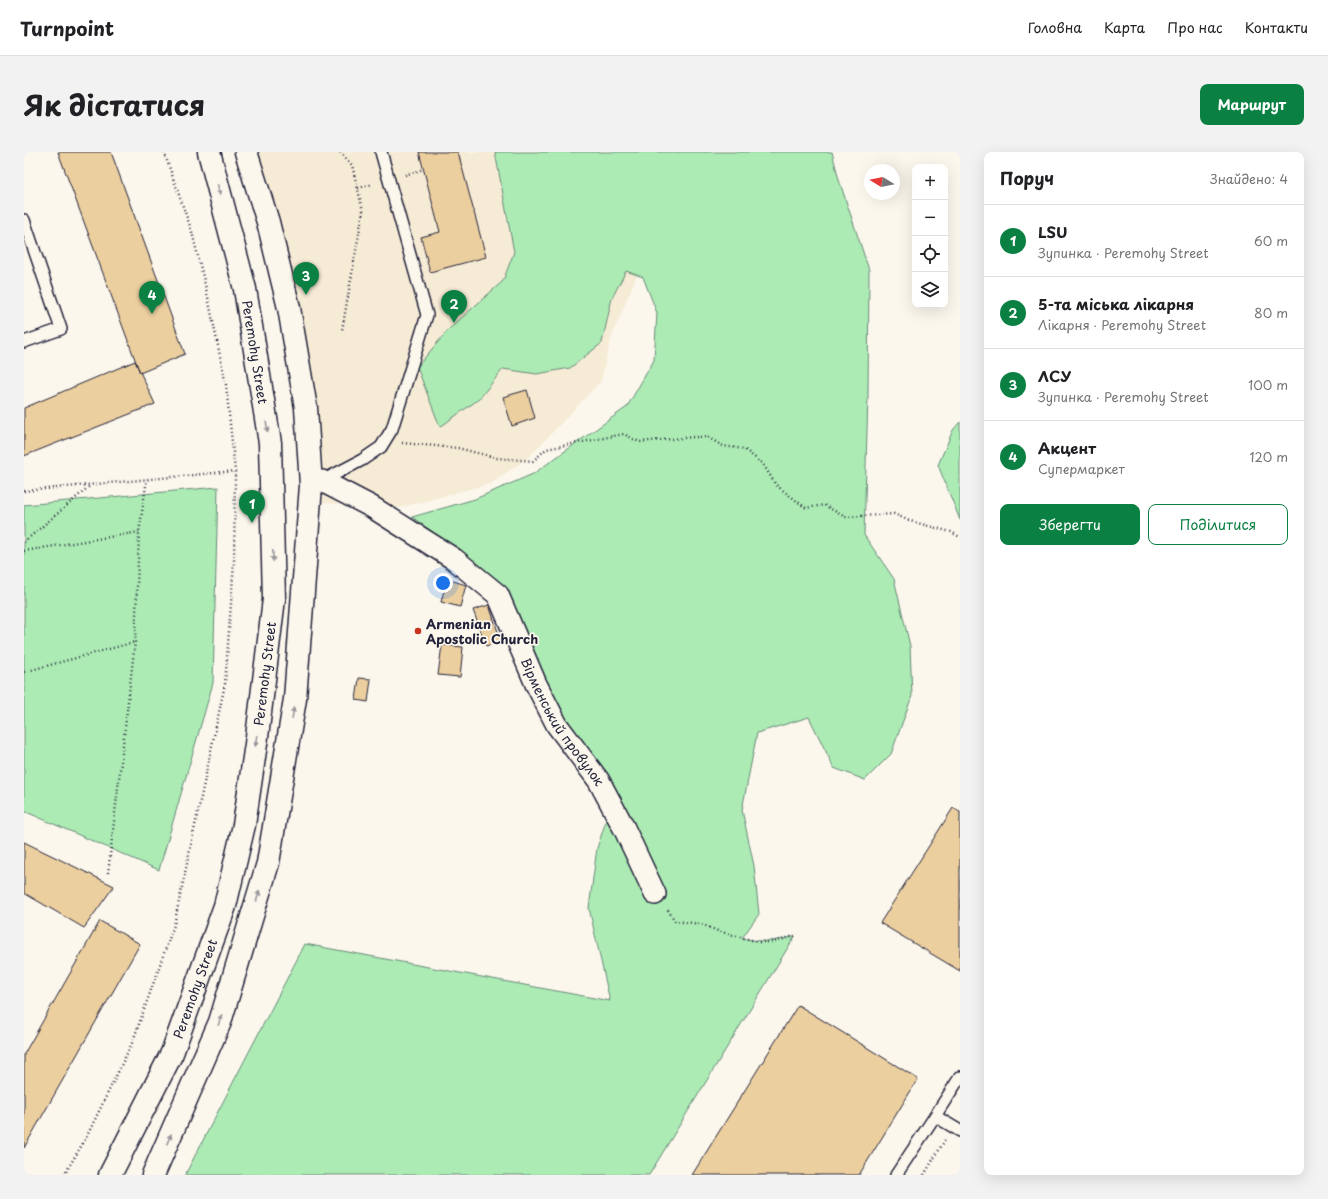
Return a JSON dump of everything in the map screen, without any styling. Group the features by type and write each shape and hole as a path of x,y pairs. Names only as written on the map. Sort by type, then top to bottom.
{"main road":[{"name":"Peremohy Street","path":"110,1175 172,1053 225,906 244,825 257,737 274,599 270,443 246,289 209,152"},
{"path":"153,1175 220,1022 268,863 296,699 317,483 289,308 268,222 246,152"}],"street":[{"name":"Вірменський провулок","path":"317,483 372,507 454,559 498,595 536,684 557,725 599,781 624,828 655,894"}],"lane":[{"path":"317,483 362,460 381,447 392,429 427,314 381,152"},
{"path":"24,220 61,329 24,342"},
{"path":"896,1175 960,1077"},
{"path":"935,1116 957,1129"}],"path":[{"path":"64,1175 86,1138 133,1041 175,921 225,684 234,563 235,471 226,385 208,297 192,232 164,152"},
{"path":"340,152 352,165 363,211 342,330"},
{"path":"358,188 377,182"},
{"path":"381,447 404,443 458,448 497,458 533,461 546,449 624,434 639,442 707,437 723,446 744,449 763,464 776,485 806,508 824,504 845,517 894,514 910,521 951,532 960,537"},
{"path":"24,491 235,471"},
{"path":"108,873 135,642 139,532 147,479"},
{"path":"24,542 91,484"},
{"path":"24,551 139,532"},
{"path":"24,672 135,642"},
{"path":"655,894 675,921 701,924 724,933 759,942 774,942 795,936"},
{"path":"924,1175 957,1129"}],"shaded area":[{"path":"246,152 669,152 672,189 611,338 601,381 529,457 492,483 399,508 310,502 306,408"}],"green space":[{"path":"495,152 832,152 839,180 869,270 868,395 864,535 894,579 910,646 912,696 891,754 865,780 834,768 809,717 757,733 742,810 754,866 759,914 742,938 757,941 768,941 780,940 795,936 649,1175 185,1175 305,944 610,1001 589,908 597,848 616,791 551,702 467,557 412,517 475,499 533,474 627,407 654,360 657,313 643,277 626,271 612,298 602,343 570,368 537,374 503,369 479,399 440,427 417,367 448,330 503,281 514,252"},
{"path":"960,422 960,520 938,465 953,430"},
{"path":"218,487 213,683 159,870 24,811 24,505"}],"building":[{"path":"58,152 111,152 185,354 140,373"},
{"path":"419,152 458,152 486,257 430,272 421,237 440,232"},
{"path":"135,361 155,404 24,456 24,408"},
{"path":"527,390 535,418 512,426 503,397"},
{"path":"447,579 466,585 460,607 441,602"},
{"path":"489,605 501,641 486,646 473,610"},
{"path":"442,645 463,647 460,677 438,675"},
{"path":"359,678 371,679 368,702 356,700"},
{"path":"953,808 960,812 960,971 880,923"},
{"path":"24,842 114,886 84,928 24,893"},
{"path":"100,921 140,944 24,1148 24,1054"},
{"path":"798,1005 918,1079 859,1175 692,1175"}],"place":[{"name":"ЛСУ","path":"306,295"},
{"name":"Акцент","path":"152,314"},
{"name":"5-та міська лікарня","path":"454,323"},
{"name":"LSU","path":"252,523"},
{"name":"Armenian Apostolic Church","path":"418,631"}]}
